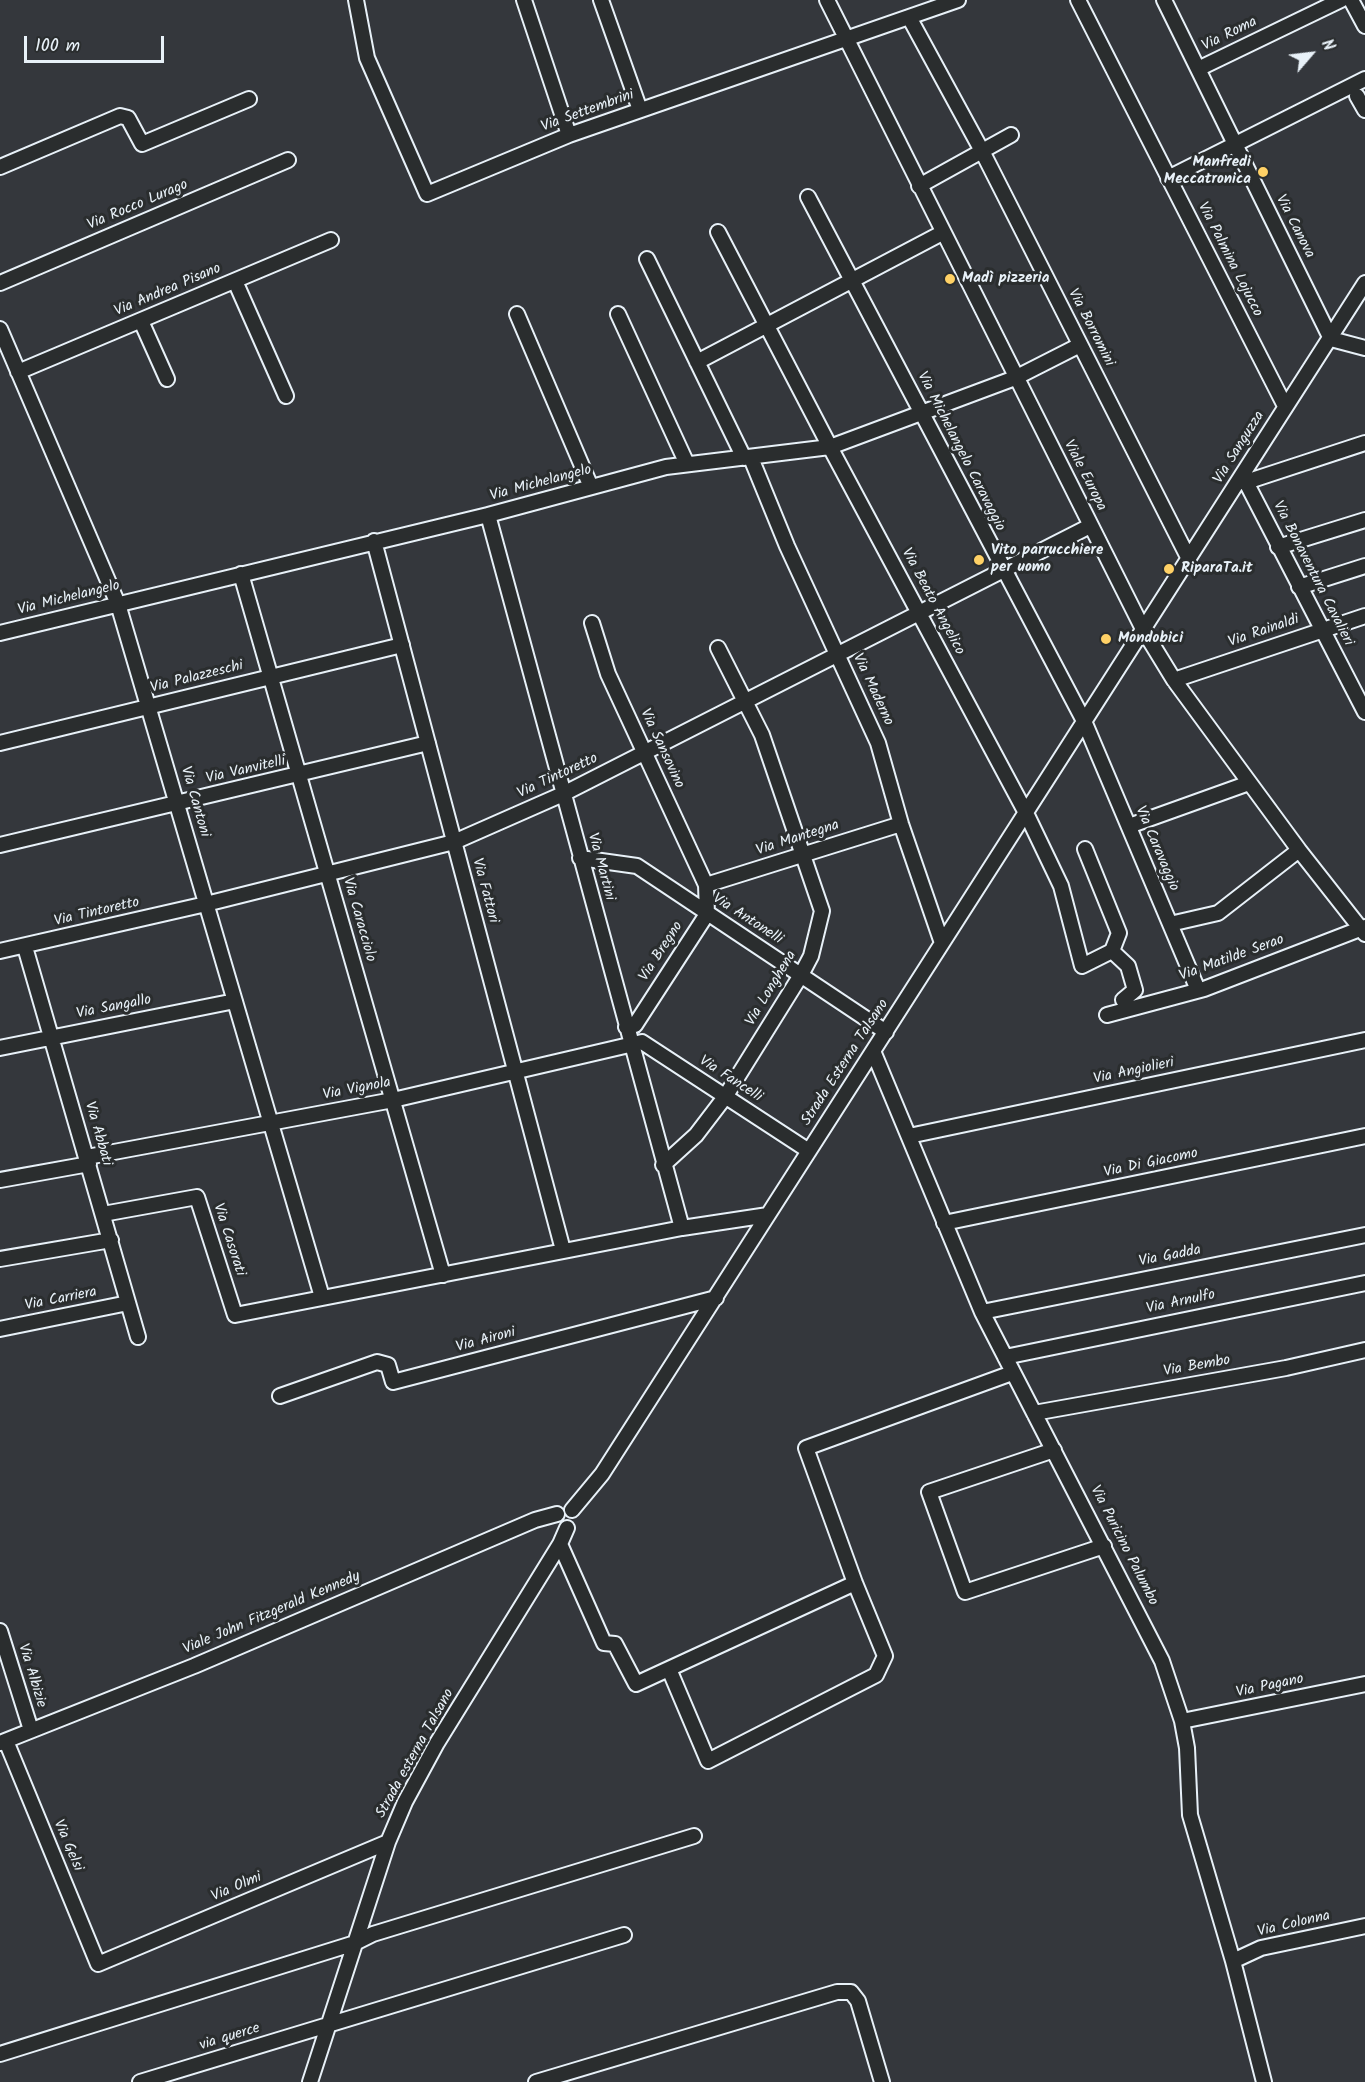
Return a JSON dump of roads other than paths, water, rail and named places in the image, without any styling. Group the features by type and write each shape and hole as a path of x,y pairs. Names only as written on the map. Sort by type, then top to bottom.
{"street":[{"name":"Via Settembrini","path":"356,0 367,58 427,194 569,135 909,17 937,3 958,0"},
{"path":"524,0 569,135"},
{"path":"601,0 640,110"},
{"name":"Viale Europa","path":"827,0 1144,631 1174,680 1249,783 1363,930"},
{"name":"Via Palmina Lojucco","path":"1078,0 1285,406"},
{"name":"Via Canova","path":"1164,0 1331,339"},
{"name":"Via Roma","path":"1198,69 1341,0"},
{"path":"1351,0 1365,26"},
{"name":"Via Borromini","path":"909,17 982,151 1190,559"},
{"path":"1168,178 1365,80"},
{"path":"1357,96 1365,110"},
{"path":"0,167 120,116 129,118 142,144 249,99"},
{"path":"919,186 1011,135"},
{"name":"Via Rocco Lurago","path":"0,283 288,160"},
{"name":"Via Michelangelo Caravaggio","path":"808,197 1084,721"},
{"name":"Via Beato Angelico","path":"718,232 1026,813 1061,886 1082,966 1112,951"},
{"path":"697,362 942,232"},
{"name":"Via Andrea Pisano","path":"18,372 331,240"},
{"name":"Via Maderno","path":"647,259 747,458 878,743 901,824 942,943"},
{"path":"235,281 286,396"},
{"name":"Via Sanguzza","path":"1144,631 1243,482 1285,406 1365,284"},
{"path":"517,314 591,487"},
{"path":"618,314 687,464"},
{"path":"141,321 167,379"},
{"name":"Via Cantoni","path":"0,329 118,604 322,1297"},
{"path":"1331,339 1365,348"},
{"name":"Via Michelangelo","path":"0,633 488,515 687,464 830,447 1015,378 1080,345"},
{"path":"1243,482 1365,443"},
{"name":"Via Bonaventura Cavalieri","path":"1243,482 1321,630 1359,686 1365,712"},
{"name":"Via Martini","path":"488,515 682,1228"},
{"path":"1278,548 1365,520"},
{"name":"Via Tintoretto","path":"0,951 206,904 454,842 563,794 746,703 1090,526"},
{"name":"Via Fattori","path":"374,541 563,1250"},
{"path":"1299,587 1365,566"},
{"name":"Via Caracciolo","path":"241,574 443,1275"},
{"name":"Via Rainaldi","path":"1174,680 1365,616"},
{"name":"Via Sansovino","path":"592,623 608,674 706,885"},
{"name":"Strada Esterna Talsano","path":"572,1510 602,1474 1144,631"},
{"name":"Via Palazzeschi","path":"0,744 402,645"},
{"name":"Via Longhena","path":"663,1165 696,1134 724,1096 801,975 811,956 822,911 762,735 718,648"},
{"name":"Via Caravaggio","path":"1084,721 1198,990"},
{"name":"Via Vanvitelli","path":"0,845 300,776 428,743"},
{"path":"1129,826 1249,783"},
{"name":"Via Mantegna","path":"706,885 901,824"},
{"path":"1085,849 1119,933 1112,951 1128,966 1135,990 1123,1000"},
{"path":"1170,924 1218,913 1299,850"},
{"name":"Via Antonelli","path":"580,858 637,867 886,1032"},
{"path":"706,885 707,914"},
{"name":"Via Bregno","path":"626,1027 634,1025 707,914"},
{"name":"Via Matilde Serao","path":"1107,1015 1198,990 1363,930"},
{"name":"Via Abbati","path":"25,947 138,1337"},
{"name":"Via Sangallo","path":"0,1048 236,1000"},
{"name":"Via Angiolieri","path":"909,1136 1365,1040"},
{"name":"Via Fancelli","path":"631,1043 642,1042 809,1151"},
{"name":"Via Vignola","path":"0,1180 88,1160 393,1100 631,1043"},
{"name":"Via Puricino Palumbo","path":"873,1051 982,1312 1162,1661 1182,1721 1187,1748 1190,1815 1233,1961 1264,2082"},
{"name":"Via Di Giacomo","path":"944,1223 1365,1136"},
{"name":"Via Casorati","path":"103,1214 197,1197 234,1315 322,1297"},
{"path":"322,1297 682,1228 768,1215"},
{"name":"Via Gadda","path":"982,1312 1365,1235"},
{"path":"0,1259 111,1240"},
{"name":"Via Arnulfo","path":"1005,1357 1365,1282"},
{"name":"Via Aironi","path":"280,1396 377,1362 388,1365 393,1382 716,1298"},
{"name":"Via Carriera","path":"0,1329 128,1303"},
{"name":"Via Bembo","path":"1034,1413 1286,1368 1365,1350"},
{"path":"669,1669 708,1761 876,1676 885,1656 855,1583 806,1448 1012,1373"},
{"path":"1054,1450 929,1492 965,1592 1104,1546"},
{"path":"563,1508 572,1510 576,1519 567,1528 558,1524 557,1514 563,1508"},
{"name":"Viale John Fitzgerald Kennedy","path":"3,1742 194,1666 535,1520 557,1514"},
{"name":"Strada esterna Talsano","path":"310,2082 388,1842 405,1802 437,1743 560,1544 567,1528"},
{"path":"560,1544 604,1642 615,1644 636,1684 855,1583"},
{"name":"Via Albizie","path":"0,1631 31,1730"},
{"name":"Via Pagano","path":"1182,1721 1365,1684"},
{"name":"Via Gelsi","path":"3,1742 98,1964"},
{"path":"0,2054 355,1943 373,1934 694,1836"},
{"name":"Via Olmi","path":"98,1964 388,1842"},
{"name":"Via Colonna","path":"1233,1961 1262,1948 1365,1926"},
{"name":"via querce","path":"140,2082 624,1935"},
{"path":"536,2082 837,1992 851,1992 858,2001 882,2082"}],"place":[{"name":"Manfredi Meccatronica","path":"1263,172"},
{"name":"Madì pizzeria","path":"950,279"},
{"name":"Vito parrucchiere per uomo","path":"979,560"},
{"name":"RiparaTa.it","path":"1169,569"},
{"name":"Mondobici","path":"1106,639"}]}
